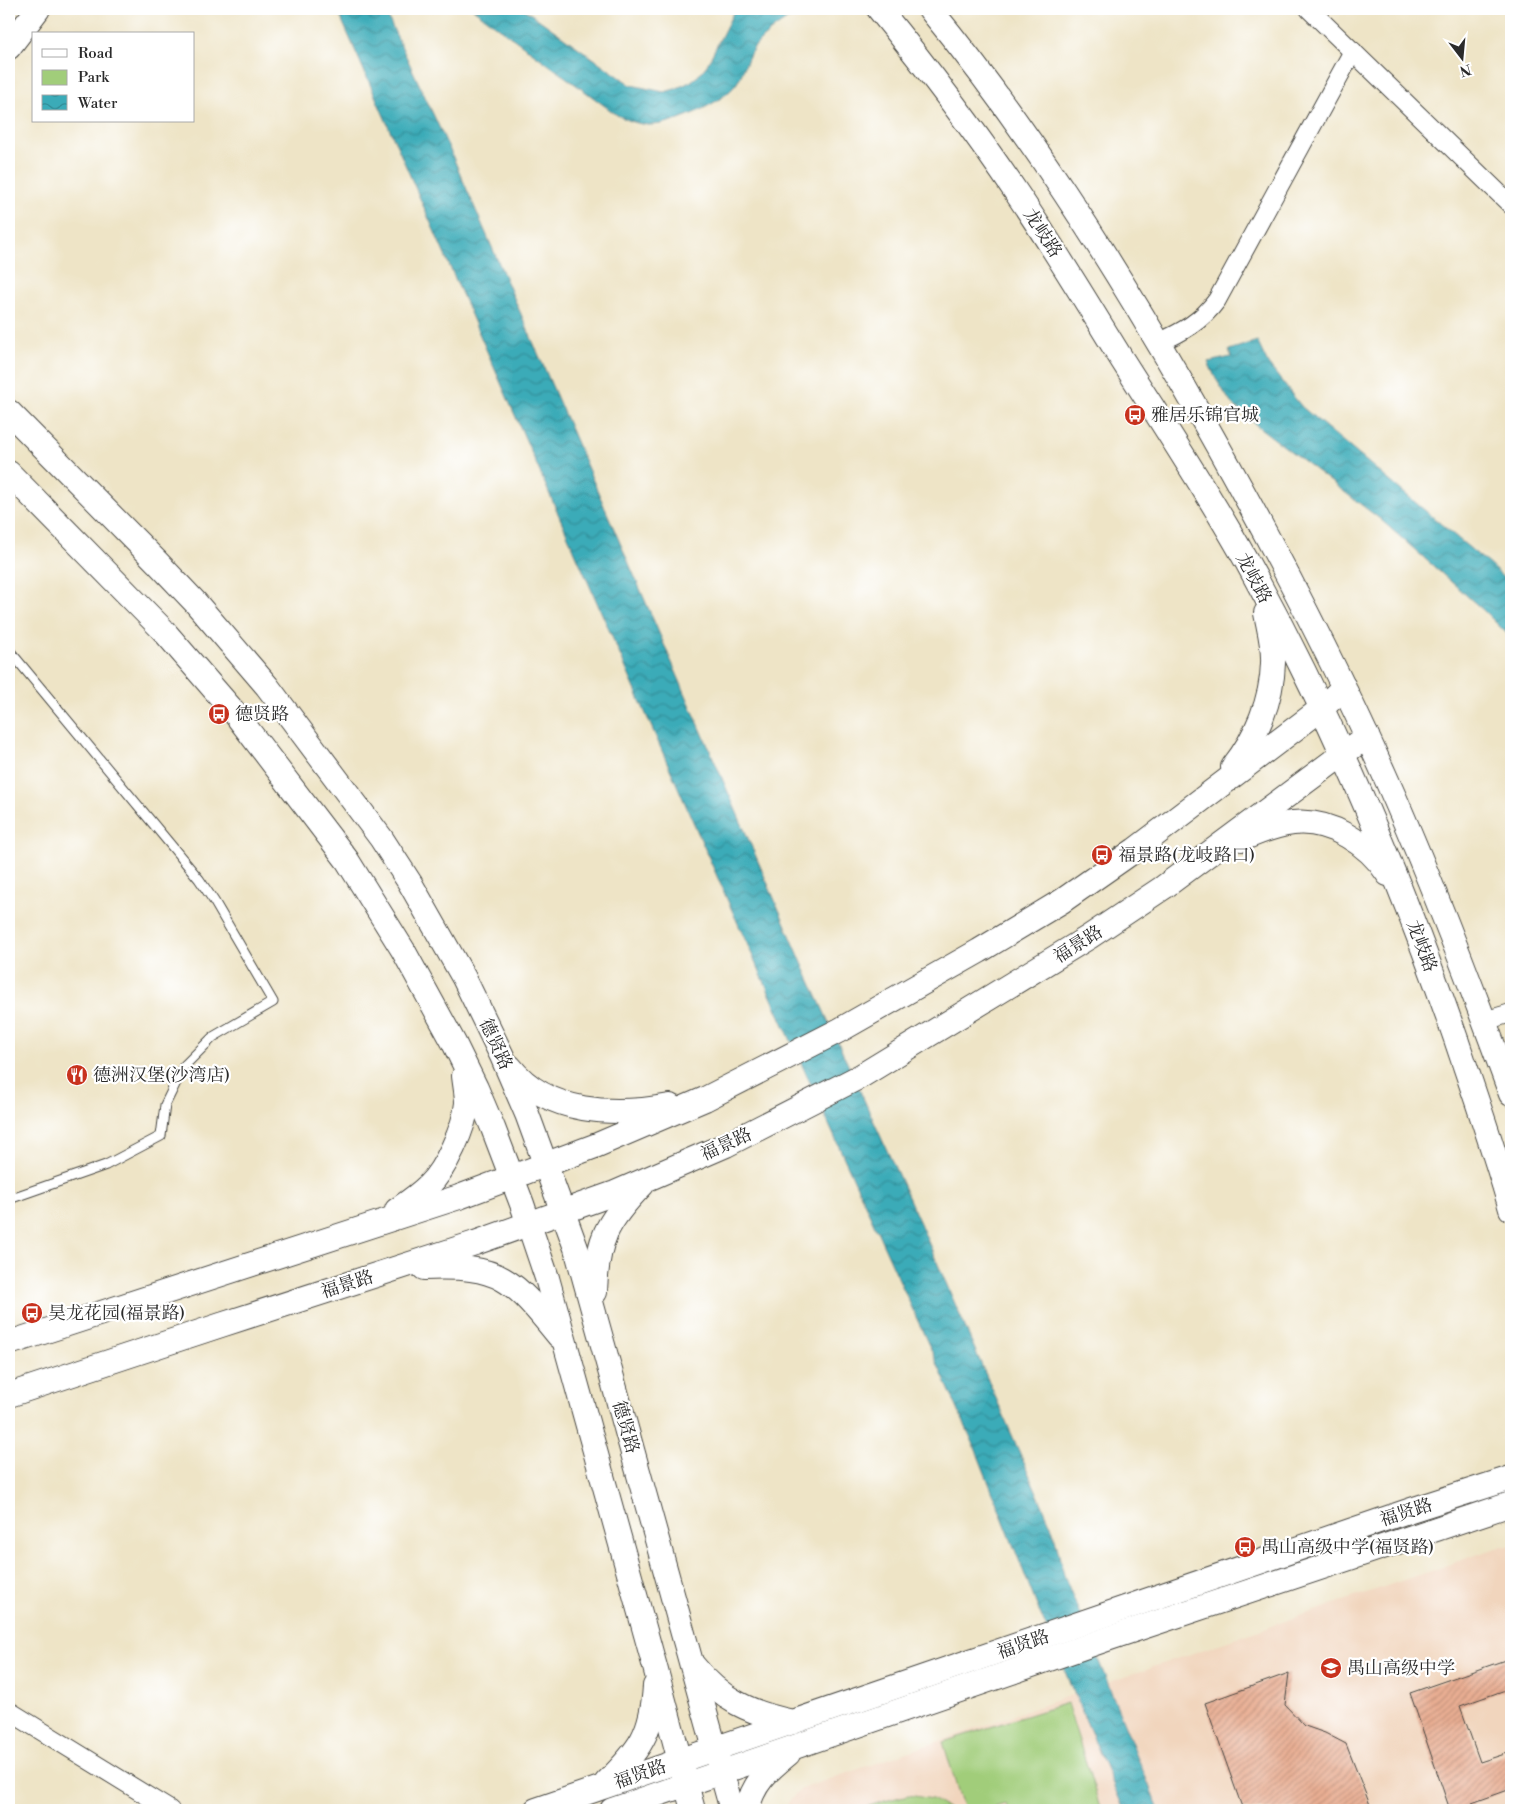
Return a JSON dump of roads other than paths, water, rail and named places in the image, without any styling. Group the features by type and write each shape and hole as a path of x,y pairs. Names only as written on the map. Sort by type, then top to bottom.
{"street":[{"path":"9,47 38,9"},
{"name":"龙岐路","path":"879,9 945,92 1029,211 1208,495 1261,589 1342,754 1405,901 1480,1108 1511,1209"},
{"name":"龙岐路","path":"930,9 976,68 1087,227 1158,342 1276,551 1367,736 1420,858 1511,1094"},
{"path":"1309,9 1511,204"},
{"path":"1158,342 1194,325 1209,312 1353,51"},
{"name":"德贤路","path":"9,412 194,602 261,679 381,838 464,978 502,1056 546,1164 576,1248 732,1810"},
{"name":"德贤路","path":"9,473 163,630 234,712 295,791 347,860 376,904 463,1062 476,1088 512,1177 547,1278 693,1810"},
{"path":"1214,790 1242,756 1255,735 1270,685 1273,663 1261,589"},
{"path":"9,1343 458,1197 650,1123 701,1100 840,1030 979,951 1062,901 1135,850 1321,709 1344,687"},
{"name":"福景路","path":"9,1395 474,1243 615,1193 726,1145 861,1076 1089,937 1164,887 1367,736"},
{"path":"1196,863 1236,842 1275,826 1294,823 1321,826 1357,841 1381,864 1405,901"},
{"path":"1484,1021 1511,1013"},
{"path":"502,1056 521,1080 561,1102 585,1109 625,1111 654,1109 701,1100"},
{"path":"379,1222 428,1186 440,1172 460,1129 467,1104 463,1062"},
{"path":"594,1312 596,1273 606,1229 615,1214 648,1179"},
{"path":"392,1270 454,1267 491,1273 520,1290 564,1342"},
{"path":"1478,1489 1498,1476 1511,1463"},
{"name":"福贤路","path":"612,1810 1038,1664 1106,1627 1402,1513 1511,1478"},
{"name":"福贤路","path":"536,1810 1026,1643 1106,1627 1509,1506"},
{"path":"692,1662 705,1680 721,1693 747,1709 764,1716 793,1722"},
{"path":"588,1792 605,1784 629,1760 647,1733 654,1707 656,1670"},
{"path":"9,1711 170,1810"},
{"path":"747,1810 755,1786 765,1774 800,1746"}],"lane":[{"path":"9,650 199,880 214,901 230,932 273,1002 213,1037 184,1066 164,1105 161,1136 106,1165 9,1199"}],"water":[{"path":"337,9 384,9 449,148 806,972 920,1223 1051,1525 1064,1575 1159,1810 1124,1810 1037,1606 974,1445 730,906"},
{"path":"473,9 524,9 631,85 664,92 690,82 698,76 707,65 735,9 805,9 786,20 758,43 751,53 737,83 721,98 710,105 671,122 649,125 632,122 617,115"},
{"path":"1257,341 1268,364 1302,407 1511,585 1511,638 1483,610 1380,519 1260,428 1231,403 1208,362 1231,357 1229,350"}],"place":[{"name":"雅居乐锦官城","path":"1135,415"},
{"name":"德贤路","path":"219,714"},
{"name":"福景路(龙岐路口)","path":"1102,855"},
{"name":"德洲汉堡(沙湾店)","path":"77,1075"},
{"name":"昊龙花园(福景路)","path":"32,1313"},
{"name":"禺山高级中学(福贤路)","path":"1245,1547"},
{"name":"禺山高级中学","path":"1331,1668"}]}
